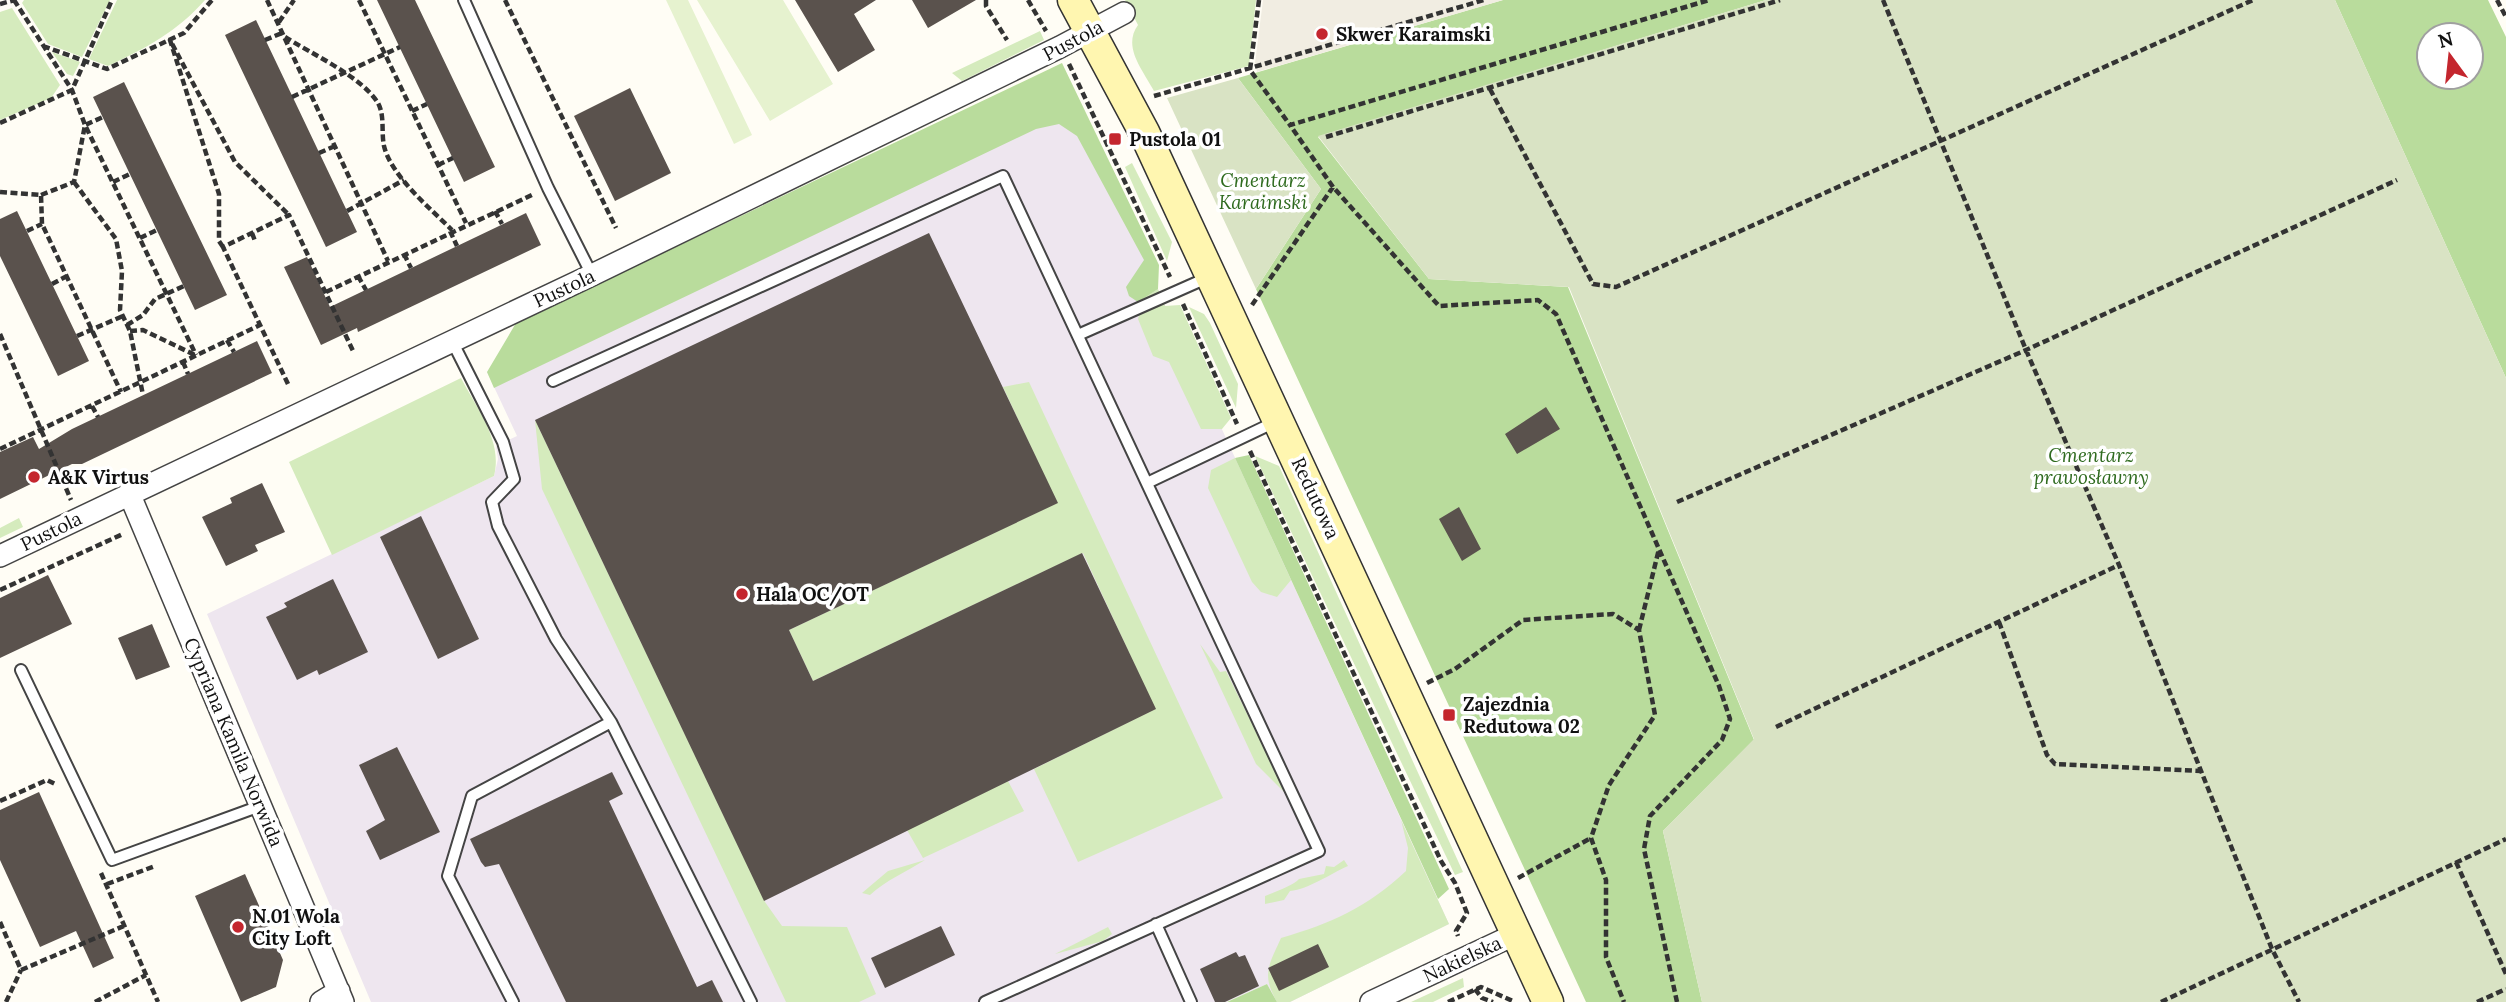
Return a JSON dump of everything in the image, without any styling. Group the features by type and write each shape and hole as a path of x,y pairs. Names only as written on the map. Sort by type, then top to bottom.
{"street":[{"name":"Redutowa","path":"1073,0 1144,132 1548,1002"},
{"name":"Pustola","path":"0,556 592,275 1060,47 1124,13"},
{"name":"Cypriana Kamila Norwida","path":"129,493 260,806 334,998"},
{"name":"Nakielska","path":"1371,1002 1516,934"}],"lane":[{"path":"464,0 548,188 592,275"},
{"path":"553,381 1003,176 1319,851 985,1002"},
{"path":"1078,335 1212,276"},
{"path":"452,341 503,442 514,479 492,502 498,526 555,639 611,722 751,1002"},
{"path":"1147,483 1280,420"},
{"path":"22,670 112,860 260,806"},
{"path":"513,1002 448,876 471,796 611,722"},
{"path":"1156,924 1191,1002"}],"path":[{"path":"0,4 14,0 72,90 85,125 196,355"},
{"path":"0,123 72,90 112,0"},
{"path":"42,46 107,69 184,33 212,0"},
{"path":"267,0 388,261"},
{"path":"278,23 294,0"},
{"path":"359,0 466,223"},
{"path":"505,0 616,228"},
{"path":"986,0 986,6 1007,40"},
{"path":"1028,0 1041,24 1060,47 1177,291 1441,861 1455,883 1468,913 1455,931 1458,936"},
{"path":"1259,0 1250,70 1333,187 1439,306 1538,300 1556,314 1719,686 1730,719 1722,740 1650,816 1644,849 1676,1002"},
{"path":"1153,97 1484,0"},
{"path":"1290,125 1709,0"},
{"path":"1326,137 1780,0"},
{"path":"1883,0 2026,350 2119,565 2272,949 2299,1002"},
{"path":"1490,89 1593,284 1616,287 2253,0"},
{"path":"2497,0 2506,17"},
{"path":"265,40 283,35 367,90 379,105 384,146 404,180 451,231 457,246"},
{"path":"170,40 235,162 289,215 354,353"},
{"path":"170,40 219,194 219,242 288,384"},
{"path":"292,97 400,47"},
{"path":"412,111 427,104"},
{"path":"85,125 103,117"},
{"path":"85,125 75,182 116,239 122,271 120,310 130,331 138,383 143,395"},
{"path":"319,153 335,146"},
{"path":"438,165 453,158"},
{"path":"113,182 130,174"},
{"path":"347,211 404,180"},
{"path":"1677,502 2026,350 2397,180"},
{"path":"0,192 41,195 75,182"},
{"path":"1251,306 1333,187"},
{"path":"326,292 466,223 548,188"},
{"path":"41,195 42,223 121,392"},
{"path":"495,211 502,224"},
{"path":"223,247 289,215"},
{"path":"27,231 42,223"},
{"path":"140,238 157,230"},
{"path":"252,233 255,241"},
{"path":"404,254 411,268"},
{"path":"52,284 67,276"},
{"path":"358,276 366,290"},
{"path":"127,325 143,315 155,299 184,286"},
{"path":"77,336 123,316"},
{"path":"0,449 260,325"},
{"path":"130,331 143,330 196,355"},
{"path":"0,334 39,431 79,517"},
{"path":"228,340 233,352"},
{"path":"183,362 188,374"},
{"path":"92,406 97,417"},
{"path":"0,590 117,535 143,527"},
{"path":"1624,1002 1605,957 1606,880 1591,838 1609,785 1655,715 1639,629 1659,548"},
{"path":"1776,727 2119,565"},
{"path":"1425,684 1455,670 1523,620 1614,614 1639,629"},
{"path":"1999,622 2047,755 2055,764 2201,771"},
{"path":"0,801 47,780 62,788"},
{"path":"1517,878 1591,838"},
{"path":"2161,1002 2506,838"},
{"path":"95,860 158,1002"},
{"path":"2456,862 2506,974"},
{"path":"107,884 157,865"},
{"path":"0,922 22,970"},
{"path":"6,1002 22,970 125,925"},
{"path":"95,1002 146,975"},
{"path":"1452,1001 1481,987 1515,1002"},
{"path":"1475,989 1482,998 1493,1002"},
{"path":"2477,1002 2506,989"}],"shaded area":[{"name":"Skwer Karaimski","path":"1263,0 1503,0 1257,72 1255,63"},
{"path":"1069,96 1449,924 1290,1002 1277,1002 1267,984 1227,1002 371,1002 207,614 494,476 498,459 496,446 517,436 487,372"}],"green space":[{"path":"24,0 110,0 82,57 48,44 22,3"},
{"path":"117,0 205,0 160,38 108,66 89,59"},
{"path":"666,0 688,0 752,135 734,144"},
{"path":"697,0 783,0 833,84 770,121"},
{"path":"1125,0 1256,0 1249,66 1154,91 1133,50 1132,42 1138,25"},
{"path":"1503,0 1766,0 1318,137 1429,279 1568,287 1754,740 1663,831 1702,1002 1586,1002 1256,289 1321,189 1238,78"},
{"name":"Cmentarz prawosławny","path":"1766,0 2335,0 2506,378 2506,1002 1702,1002 1663,831 1754,739 1569,287 1429,279 1318,136"},
{"path":"2335,0 2488,0 2506,37 2506,378"},
{"path":"12,8 60,85 51,98 0,120 0,12"},
{"path":"1040,31 1044,40 962,81 952,73"},
{"path":"52,52 80,62 73,76 67,74"},
{"path":"1062,63 1159,265 1158,289 1138,302 1129,296 1126,287 1144,260 1077,136 1059,124 1036,129 494,388 487,372 516,323"},
{"name":"Cmentarz Karaimski","path":"1238,78 1321,189 1256,289 1167,98"},
{"path":"1132,163 1172,242 1167,261 1125,167"},
{"path":"1158,289 1165,306 1180,305 1231,418 1222,429 1201,429 1169,362 1153,356 1138,319 1144,298"},
{"path":"1189,307 1204,314 1210,323 1238,384 1236,408"},
{"path":"461,378 492,438 496,463 494,476 332,555 289,462"},
{"path":"1029,382 1223,798 1078,862 1034,769 1155,709 1083,553 813,681 789,630 1057,503 1003,387"},
{"path":"535,420 765,902 782,926 847,927 876,994 859,1002 786,1002 542,489"},
{"path":"1249,455 1449,889 1438,899 1235,458"},
{"path":"1255,456 1279,466 1463,872 1455,875"},
{"path":"1235,458 1291,580 1277,597 1261,592 1252,582 1208,488 1211,470"},
{"path":"19,518 23,527 0,538 0,528"},
{"path":"1200,644 1220,672 1226,671 1287,795 1256,764"},
{"path":"1008,781 1024,811 923,858 907,830"},
{"path":"1401,820 1449,924 1290,1002 1277,1002 1269,984 1268,970 1281,938 1348,913 1377,895 1406,871 1408,848"},
{"path":"925,860 889,880 870,895 862,893 888,871"},
{"path":"1344,860 1348,866 1312,884 1290,891 1284,900 1265,904 1265,896 1299,879 1324,874 1326,866 1334,867"},
{"path":"1108,927 1112,934 1103,941 1055,954"},
{"path":"1463,978 1464,987 1433,1002 1411,1002"},
{"path":"1267,984 1277,1002 1227,1002"}],"building":[{"path":"377,0 415,0 495,167 464,182"},
{"path":"795,0 876,0 854,14 875,50 838,72"},
{"path":"912,0 976,0 928,28"},
{"path":"256,20 357,232 326,247 225,35"},
{"path":"124,82 227,295 195,310 93,97"},
{"path":"630,88 671,173 615,201 574,116"},
{"path":"17,211 89,361 58,376 0,256 0,219"},
{"path":"526,213 541,245 358,332 357,328 321,345 284,267 307,257 330,307"},
{"name":"Hala OC/OT","path":"929,233 1058,503 789,630 813,681 1082,553 1156,709 764,901 535,420"},
{"path":"257,341 272,373 82,464 72,464 0,499 0,452 33,437 39,449 72,429"},
{"path":"1546,407 1560,429 1517,454 1505,434"},
{"path":"262,483 285,532 255,545 258,551 226,566 202,517 232,503 230,498"},
{"path":"1459,507 1481,549 1462,561 1439,519"},
{"path":"421,516 479,639 438,659 380,537"},
{"path":"48,575 72,624 0,658 0,598"},
{"path":"333,579 368,652 319,675 317,670 297,680 266,617 287,607 284,603"},
{"path":"152,624 170,667 136,680 118,638"},
{"path":"397,747 440,832 380,860 366,831 385,820 359,765"},
{"path":"612,772 623,794 609,801 697,987 712,980 723,1002 566,1002 499,864 485,867 481,862 470,839"},
{"path":"39,792 114,958 93,968 76,931 40,947 0,860 0,810"},
{"name":"N.01 Wola City Loft","path":"245,874 283,960 276,987 241,1002 195,896"},
{"path":"941,926 955,955 885,988 871,958"},
{"path":"1318,944 1329,967 1279,991 1268,968"},
{"path":"1236,952 1239,957 1245,955 1259,986 1225,1002 1215,1002 1200,969"}],"place":[{"name":"Skwer Karaimski","path":"1322,34"},
{"name":"Pustola 01","path":"1115,139"},
{"name":"A&K Virtus","path":"34,477"},
{"name":"Hala OC/OT","path":"742,594"},
{"name":"Zajezdnia Redutowa 02","path":"1449,715"},
{"name":"N.01 Wola City Loft","path":"238,927"}]}
